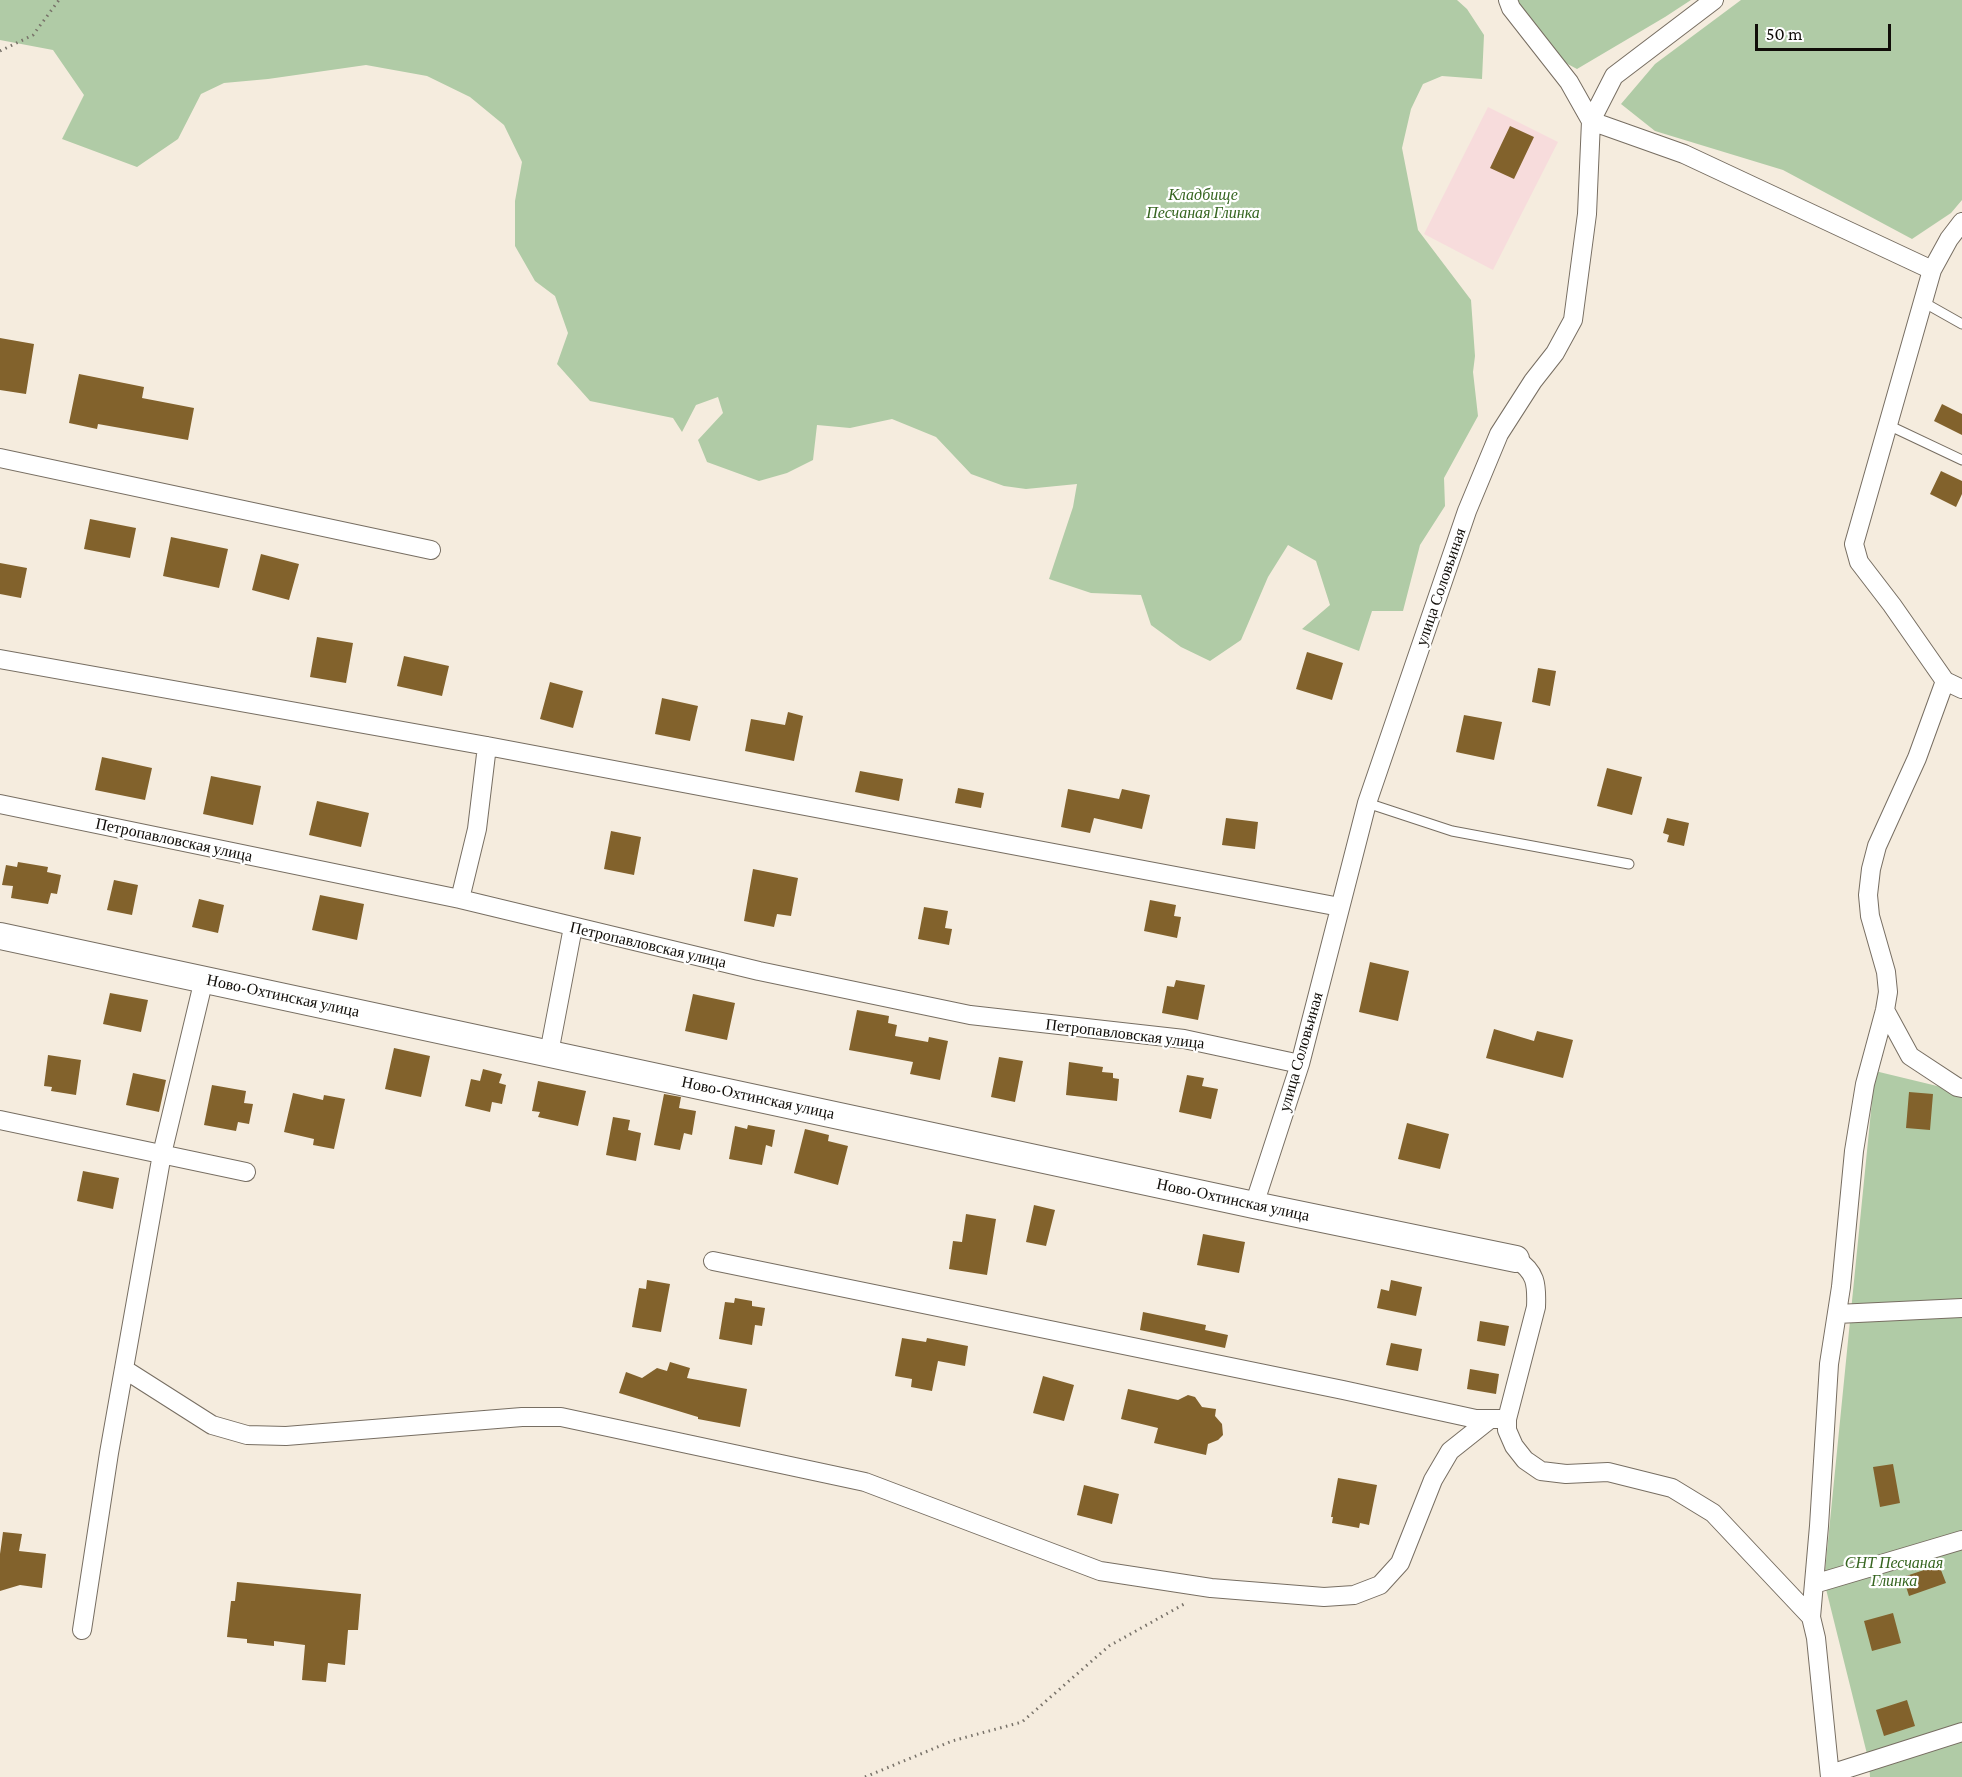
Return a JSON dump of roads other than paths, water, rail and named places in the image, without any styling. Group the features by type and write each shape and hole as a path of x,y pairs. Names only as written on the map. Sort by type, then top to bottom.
{"street":[{"path":"1508,0 1511,8 1569,82 1591,121 1684,154 1932,270"},
{"path":"1591,121 1614,75 1714,0"},
{"name":"улица Соловьиная","path":"1254,1205 1300,1064 1367,803 1467,511 1498,434 1533,381 1555,353 1573,320 1587,214 1591,121"},
{"path":"1962,222 1949,239 1932,270 1854,544 1859,562 1945,681 1962,688"},
{"path":"0,458 431,550"},
{"path":"0,659 487,746 1340,907"},
{"path":"1945,681 1917,758 1877,846 1871,869 1868,895 1870,916 1886,972 1888,992 1863,1095 1854,1151 1841,1287 1829,1364 1811,1617 1816,1638 1830,1775 1962,1732"},
{"path":"460,899 477,829 487,746"},
{"name":"Петропавловская улица","path":"0,804 460,899 759,971 970,1015 1184,1040 1300,1064"},
{"path":"549,1053 573,927"},
{"name":"Ново-Охтинская улица","path":"0,936 1516,1259"},
{"path":"82,1630 162,1154 204,979"},
{"path":"1885,1010 1910,1056 1962,1088"},
{"path":"0,1120 246,1172"},
{"path":"1516,1259 1528,1267 1534,1277 1537,1290 1536,1307 1507,1419 1507,1430 1514,1446 1525,1460 1541,1472 1566,1474 1608,1472 1672,1488 1713,1513 1811,1617"},
{"path":"713,1261 1476,1419 1507,1419"},
{"path":"1837,1314 1962,1308"},
{"path":"124,1370 212,1425 247,1435 286,1436 522,1417 561,1417 865,1482 1100,1571 1211,1588 1324,1597 1354,1595 1380,1585 1400,1563 1434,1480 1450,1451 1489,1420"},
{"path":"1814,1584 1962,1540"}],"lane":[{"path":"1923,303 1962,324"},
{"path":"1888,424 1962,460"},
{"path":"1367,803 1452,831 1629,864"}],"park label":[{"name":"Кладбище Песчаная Глинка","path":"1203,204"},
{"name":"СНТ Песчаная Глинка","path":"1894,1572"}]}
